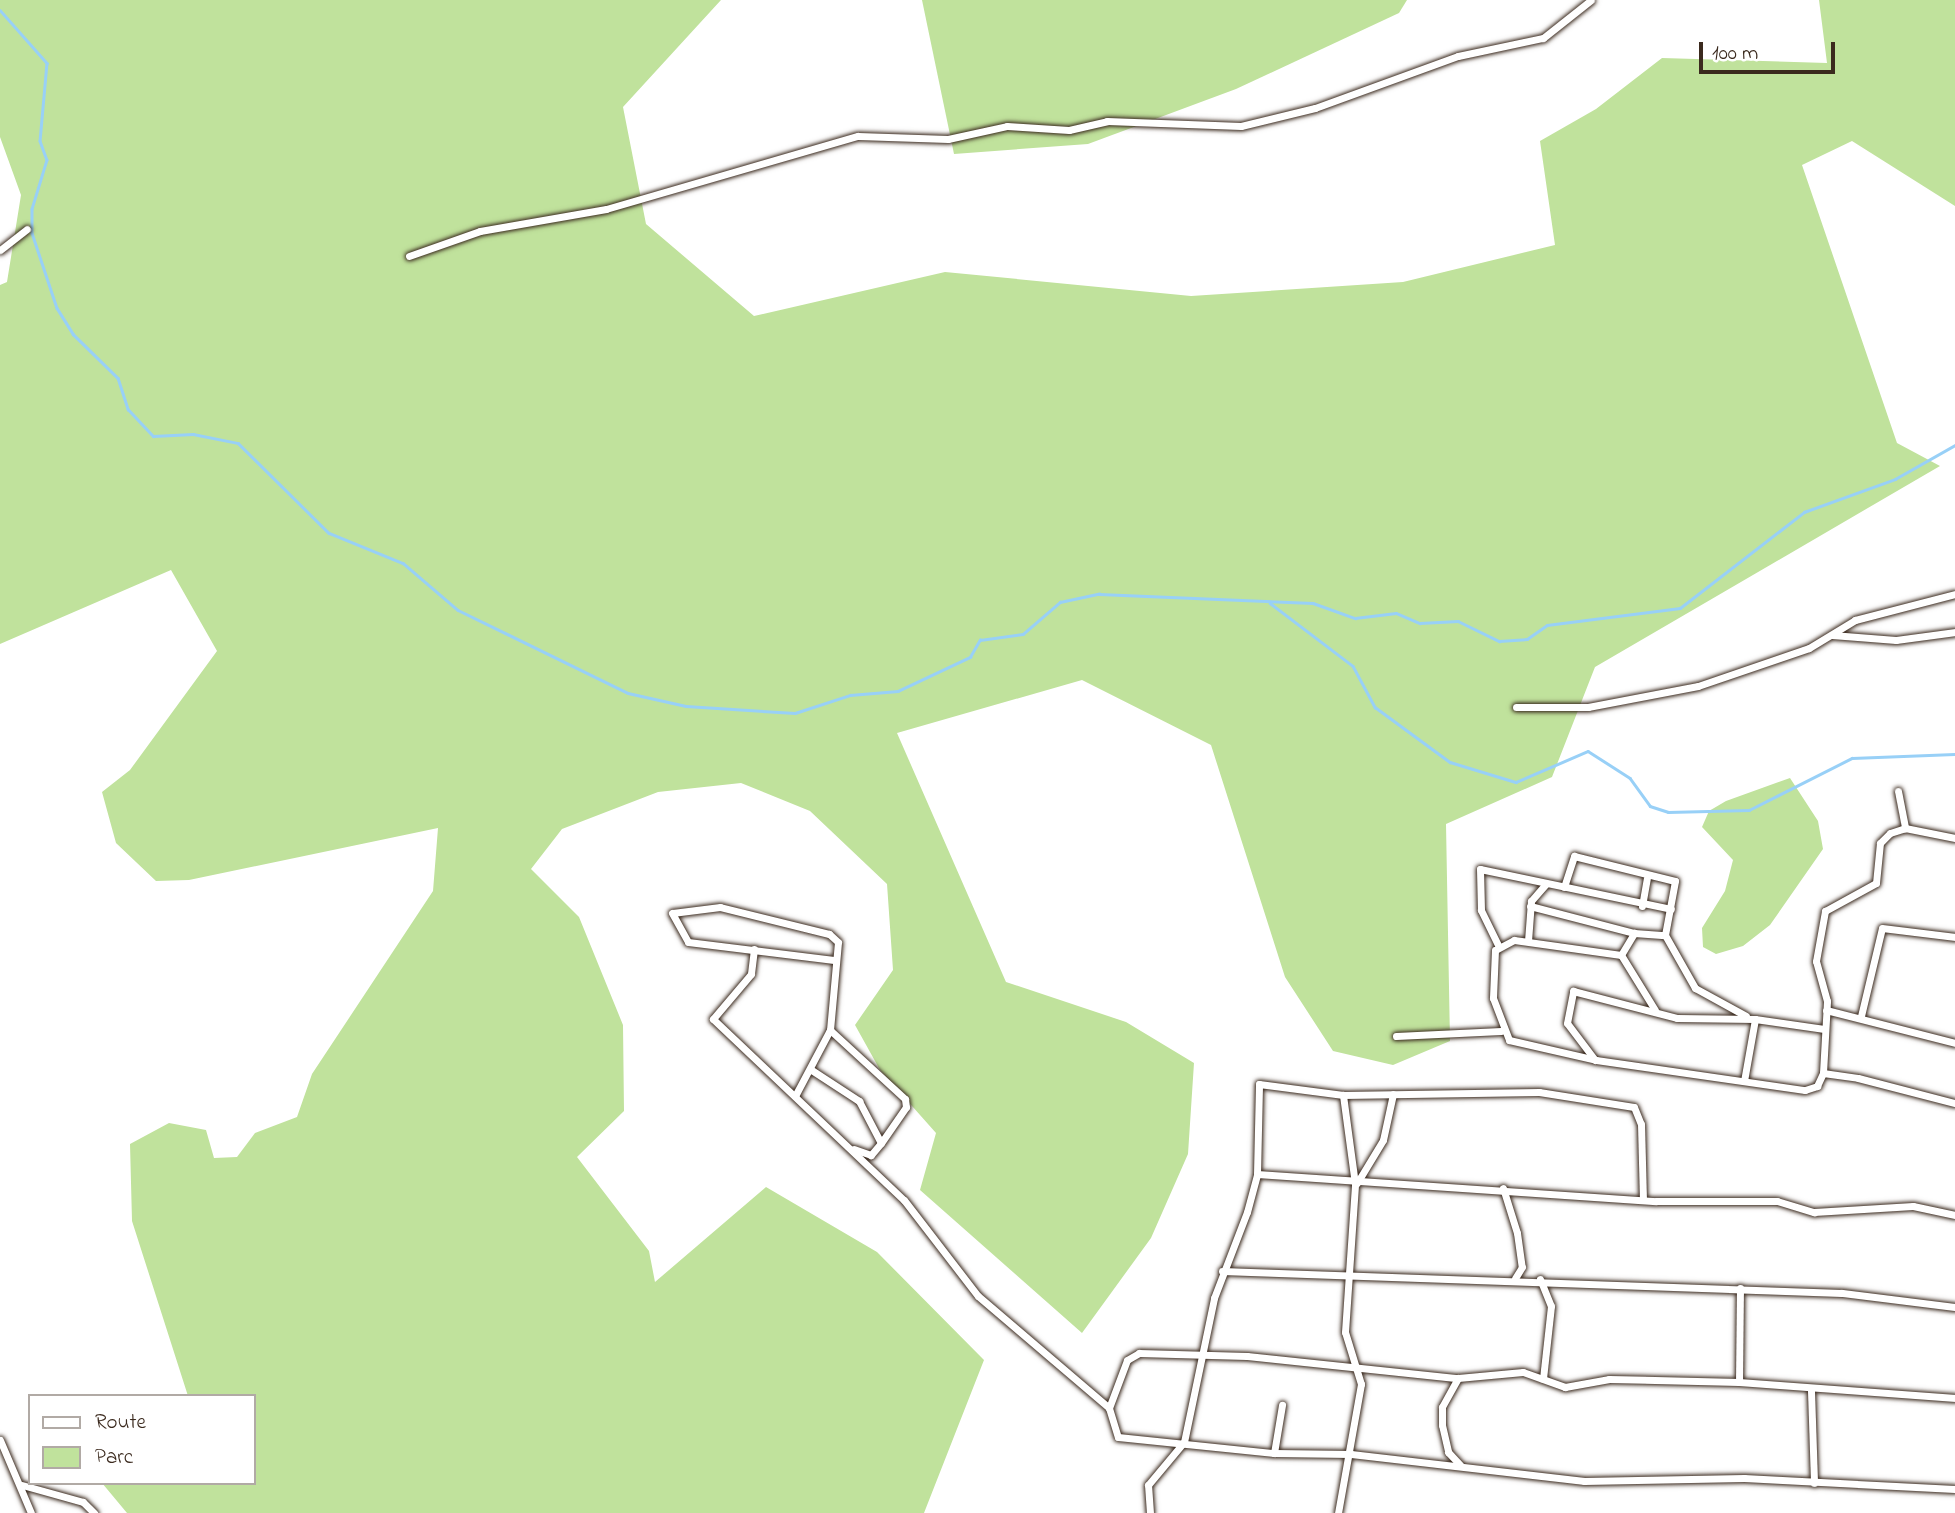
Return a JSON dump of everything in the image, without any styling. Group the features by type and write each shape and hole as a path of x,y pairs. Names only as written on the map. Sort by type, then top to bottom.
{"street":[{"path":"409,256 480,231 606,209 858,136 948,139 1007,126 1069,130 1107,121 1241,126 1315,108 1458,55 1543,38 1591,0"},
{"path":"0,250 27,229"},
{"path":"1516,707 1606,705 1698,686 1832,635 1856,620 1955,594"},
{"path":"1832,635 1896,640 1955,632"},
{"path":"1898,791 1905,828"},
{"path":"1671,909 1642,906 1564,887 1477,872 1484,922 1498,945 1492,991 1501,1031 1509,1041 1596,1060 1810,1090 1823,1073 1826,1010 1816,961 1825,911 1876,883 1884,837 1905,828 1955,838"},
{"path":"1564,887 1574,856 1647,878 1677,883 1665,935 1695,988 1745,1016 1824,1029"},
{"path":"1642,906 1647,878"},
{"path":"1528,941 1530,906 1546,884"},
{"path":"1530,906 1634,933 1665,935"},
{"path":"795,1096 831,1030 834,960 838,942 829,934 720,907 672,913 688,942 834,960"},
{"path":"1861,1016 1882,928 1955,937"},
{"path":"1621,955 1634,933"},
{"path":"1498,945 1528,941 1621,955 1655,1010"},
{"path":"754,949 751,974 713,1019 850,1147 930,1229 978,1296 1109,1408"},
{"path":"1596,1060 1567,1023 1570,993 1677,1017 1745,1016"},
{"path":"1826,1010 1861,1016 1955,1043"},
{"path":"1744,1080 1755,1019"},
{"path":"831,1030 905,1099 906,1107 871,1155 850,1147"},
{"path":"1396,1036 1501,1031"},
{"path":"810,1069 859,1101 881,1143"},
{"path":"1823,1073 1955,1103"},
{"path":"1150,1513 1146,1494 1151,1475 1184,1443 1222,1271 1256,1174 1259,1084 1343,1095 1539,1092 1634,1107 1641,1124 1643,1199"},
{"path":"1356,1183 1382,1140 1393,1094"},
{"path":"1338,1513 1351,1454 1358,1370 1346,1345 1348,1276 1356,1183 1343,1095"},
{"path":"1256,1174 1356,1183 1503,1188 1643,1199 1777,1201 1814,1212 1913,1206 1955,1215"},
{"path":"1503,1188 1519,1243 1521,1267 1515,1278"},
{"path":"1222,1271 1515,1278 1740,1288 1955,1307"},
{"path":"1540,1279 1551,1306 1544,1379"},
{"path":"1739,1382 1740,1288"},
{"path":"1955,1398 1811,1391 1739,1382 1609,1379 1565,1387 1523,1372 1458,1378 1358,1370 1247,1356 1133,1355 1115,1381 1109,1408 1118,1437 1274,1453 1351,1454 1584,1481 1625,1476 1955,1489"},
{"path":"1458,1378 1442,1408 1442,1425 1448,1452 1460,1466"},
{"path":"1811,1391 1814,1483"},
{"path":"1274,1453 1282,1405"},
{"path":"0,1440 31,1513"},
{"path":"21,1485 83,1502 94,1513"}],"green space":[{"path":"0,0 721,0 623,107 646,224 754,316 945,272 1191,296 1403,282 1555,245 1540,141 1596,109 1662,58 1827,63 1819,0 1955,0 1955,206 1852,141 1802,165 1897,443 1940,466 1595,667 1552,777 1446,824 1450,1041 1393,1065 1333,1051 1285,977 1211,745 1082,680 897,733 1006,982 1126,1022 1194,1063 1188,1154 1151,1238 1082,1333 920,1190 936,1133 880,1070 855,1025 893,970 887,884 810,811 741,783 658,792 562,829 531,869 579,917 623,1025 624,1111 577,1157 649,1251 655,1282 766,1187 877,1252 984,1360 924,1513 127,1513 104,1485 256,1485 256,1394 187,1394 132,1221 130,1144 169,1123 206,1130 214,1158 237,1157 255,1133 297,1117 312,1074 433,891 438,828 189,880 156,881 116,843 102,792 130,770 217,651 171,570 0,644 0,285 7,282 21,195 0,137"},
{"path":"922,0 1407,0 1399,13 1236,89 1088,144 954,154"},
{"path":"1790,778 1818,821 1823,849 1770,925 1743,946 1716,954 1703,947 1702,928 1725,891 1733,860 1702,827 1709,811 1726,801"}],"waterway":[{"path":"0,10 47,63 40,141 47,160 32,209 32,233 57,308 73,334 118,378 128,409 153,436 193,434 238,443 329,533 403,563 458,610 628,693 686,706 795,713 850,695 898,691 970,657 980,640 1023,634 1060,602 1099,594 1313,603 1355,618 1396,613 1420,623 1458,621 1499,641 1527,639 1547,625 1680,608 1804,512 1895,479 1955,445"},
{"path":"1270,603 1353,666 1375,707 1450,762 1516,782 1588,751 1630,778 1650,806 1668,812 1749,810 1852,758 1955,754"}]}
